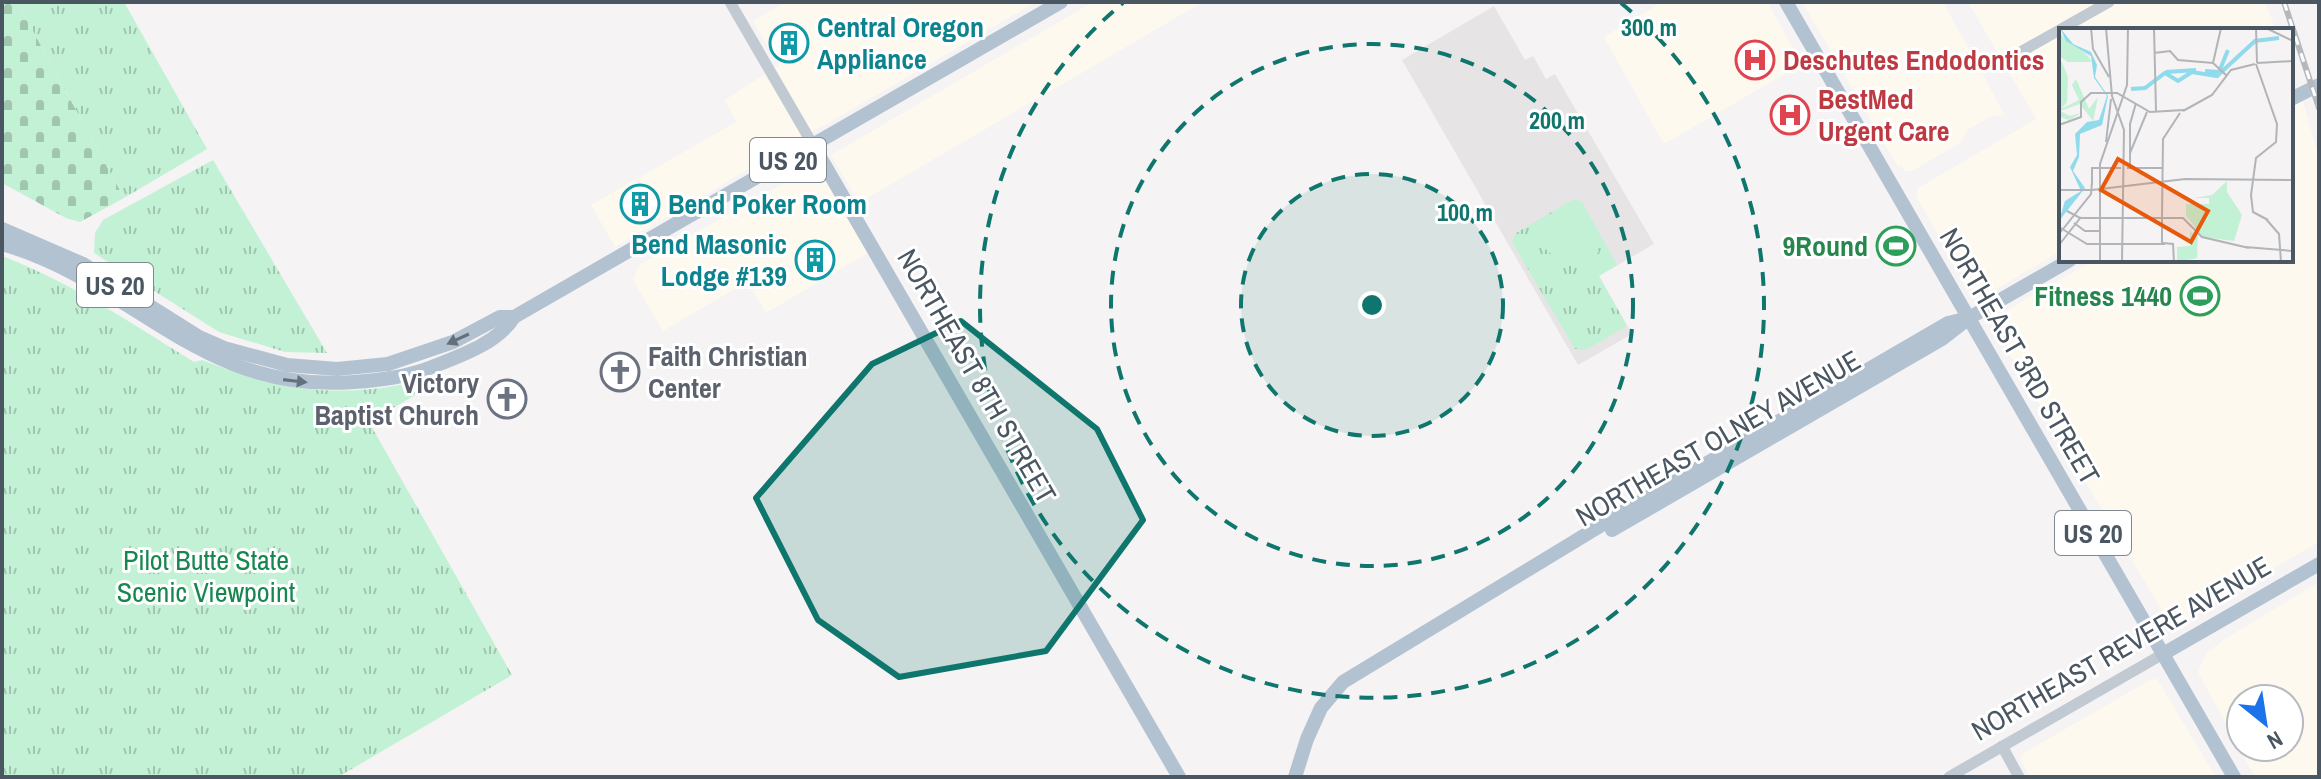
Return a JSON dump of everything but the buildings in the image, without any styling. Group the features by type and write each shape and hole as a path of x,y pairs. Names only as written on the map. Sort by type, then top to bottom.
{"main road":[{"name":"US 20","path":"2,244 53,263 82,278 211,356 262,375 330,384 385,380 418,372 460,355 506,330 514,317 1061,2"},
{"name":"NORTHEAST 3RD STREET","path":"1786,2 2234,777"},
{"path":"2293,98 2319,85"},
{"name":"NORTHEAST 8TH STREET","path":"813,145 1179,777"},
{"name":"US 20","path":"2,229 83,264 199,337 256,359 313,368 361,368 394,362 453,342 500,317 514,317"},
{"name":"NORTHEAST OLNEY AVENUE","path":"1295,777 1321,708 1343,682 1373,661 1489,595 1503,594 1942,339 1969,318 2067,262"},
{"path":"330,384 334,376 367,373 394,362"},
{"name":"NORTHEAST REVERE AVENUE","path":"2163,654 2319,564"}],"street":[{"name":"NORTHEAST 8TH STREET","path":"730,2 813,145"},
{"path":"2063,28 2109,2"},
{"path":"1994,67 2059,30"},
{"name":"NORTHEAST REVERE AVENUE","path":"1949,777 2163,654"},
{"path":"2002,746 2019,777"}],"highlighted area":[{"path":"961,321 1097,429 1143,520 1046,651 899,677 818,620 756,498 872,364"}],"shaded area":[{"path":"785,2 1036,2 615,247 591,205 736,122 725,100 779,65 753,21"},
{"path":"1093,2 1203,2 859,203 831,155"},
{"path":"1662,2 1767,2 1800,65 1666,143 1662,141 1604,37"},
{"path":"1802,2 1943,2 2005,115 1992,116 1969,129 1960,143 1912,171 1905,171 1901,165 1898,167"},
{"path":"1968,2 2265,2 2275,28 2059,28 2059,252 1988,294 1977,295 1969,287 1916,196 1918,188 2036,119"},
{"path":"1494,6 1525,60 1533,56 1546,79 1555,74 1654,244 1599,276 1632,334 1578,365 1402,60"},
{"path":"2303,101 2319,158 2319,542 2175,625 2167,619 1992,325 1999,315 2091,262 2293,262 2293,107"},
{"path":"817,164 868,253 766,313 748,281 663,331 633,280 639,265"},
{"path":"2319,582 2319,777 2255,777 2247,763 2305,763 2305,683 2225,683 2225,722 2198,672 2206,654 2223,640"},
{"path":"2157,679 2216,777 2030,777 2021,760 2022,754 2150,680"}],"green space":[{"path":"2,2 17,2 124,198 80,222 66,218 2,183"},
{"path":"17,2 124,2 207,149 124,198"},
{"path":"213,160 327,353 285,352 219,332 94,253 95,233 103,220"},
{"path":"1574,199 1582,202 1617,265 1599,276 1627,326 1585,350 1575,349 1512,242 1516,233"},
{"path":"1574,208 1599,252 1569,260 1553,255 1531,232"},
{"name":"Pilot Butte State Scenic Viewpoint","path":"2,256 77,291 194,362 202,360 253,378 302,388 351,391 405,384 417,394 369,422 512,675 338,777 2,777"}],"railway":[{"path":"2284,2 2293,28"},
{"path":"2293,29 2319,108"}],"place":[{"name":"Central Oregon Appliance","path":"789,43"},
{"name":"Deschutes Endodontics","path":"1755,60"},
{"name":"BestMed Urgent Care","path":"1790,115"},
{"name":"Bend Poker Room","path":"640,204"},
{"name":"9Round","path":"1896,246"},
{"name":"Bend Masonic Lodge #139","path":"815,260"},
{"name":"Fitness 1440","path":"2200,296"},
{"name":"Faith Christian Center","path":"620,372"},
{"name":"Victory Baptist Church","path":"507,399"}]}
